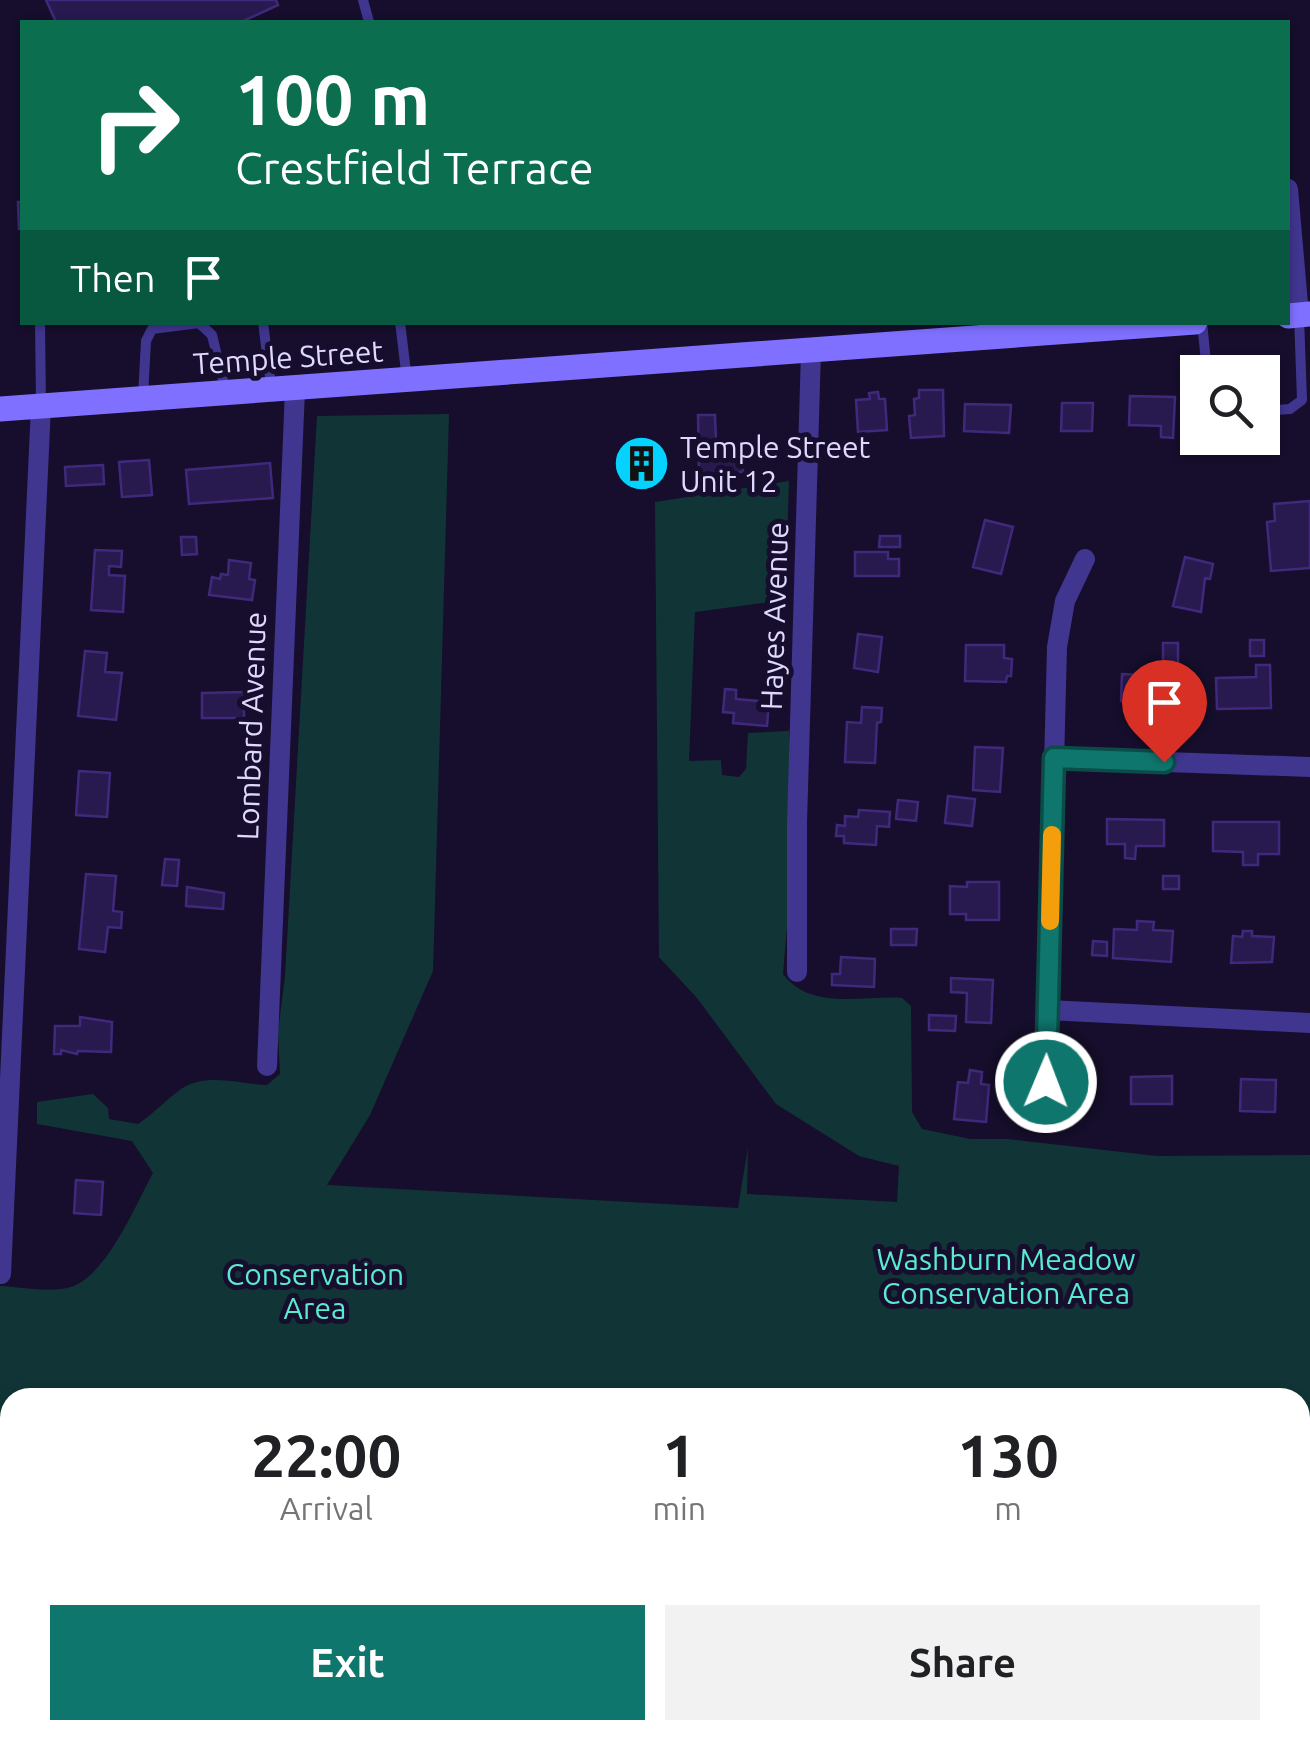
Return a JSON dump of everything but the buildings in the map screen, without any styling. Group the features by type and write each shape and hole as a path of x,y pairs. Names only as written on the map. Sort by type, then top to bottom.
{"main road":[{"name":"Temple Street","path":"0,409 1158,325"}],"street":[{"path":"1290,211 1299,315"},
{"name":"Hayes Avenue","path":"797,972 797,823 811,350"},
{"name":"Lombard Avenue","path":"267,1066 283,390"},
{"path":"1,1274 41,406"},
{"path":"1045,1118 1059,622 1065,600 1086,559"},
{"path":"1054,758 1310,767"},
{"path":"1048,1010 1310,1023"}],"lane":[{"path":"1280,410 1290,409 1302,400 1299,315"},
{"path":"40,325 41,406"},
{"path":"144,399 146,341 152,329 183,325"},
{"path":"201,325 212,335 226,394"},
{"path":"264,325 283,390"},
{"path":"400,325 407,380"},
{"path":"1199,325 1204,355"}],"green space":[{"path":"449,414 433,971 370,1115 327,1185 738,1208 748,1147 747,1194 897,1202 899,1166 859,1156 776,1104 697,998 659,957 655,502 789,481 785,600 695,612 689,761 721,760 722,775 739,777 746,769 748,733 789,731 794,844 783,974 794,986 822,997 902,998 911,1006 912,1112 922,1129 970,1139 1007,1139 1157,1156 1310,1155 1310,1388 0,1388 0,1286 54,1290 84,1280 119,1238 153,1173 132,1141 37,1124 37,1102 93,1094 108,1108 109,1119 138,1124 190,1084 223,1080 267,1085 280,1074 278,1032 285,976 317,416"}],"slow traffic":[{"path":"1050,921 1052,835"}],"place":[{"name":"Temple Street Unit 12","path":"641,464"}],"route":[{"path":"1046,1082 1054,758 1164,762"}],"park label":[{"name":"Washburn Meadow Conservation Area","path":"1006,1276"},
{"name":"Conservation Area","path":"315,1291"}]}
